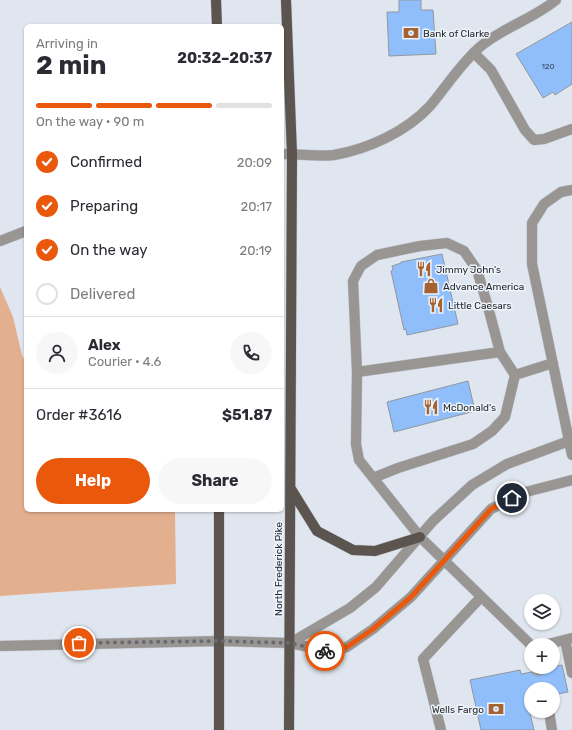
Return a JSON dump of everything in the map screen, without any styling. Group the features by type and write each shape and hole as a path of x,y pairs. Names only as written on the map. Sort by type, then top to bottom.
{"main road":[{"path":"216,0 217,24"},
{"name":"North Frederick Pike","path":"286,0 291,489 289,730"},
{"path":"291,489 317,532 354,550 375,552 420,537"},
{"path":"218,730 219,512"}],"street":[{"path":"287,154 332,155 354,150 381,140 406,126 428,107 443,90 462,64 481,46 498,33 530,18 556,0"},
{"path":"474,53 492,70 525,130 534,140 544,139 572,129"},
{"path":"572,190 561,192 544,204 532,223 532,264 553,363 568,419 569,441 572,455"},
{"path":"0,241 24,232"},
{"path":"373,478 398,468 473,444 492,431 505,417 515,375 500,352 477,270 464,251 447,243 420,246 378,255 361,266 353,281 357,372 356,444 359,460 373,478 420,537 524,638"},
{"path":"357,372 500,352"},
{"path":"515,375 553,363"},
{"path":"290,643 350,608 376,587 433,521 472,485 506,464 569,441"},
{"path":"0,646 219,641 290,643 328,651 347,647 373,629 411,597 491,509 522,493 572,480"},
{"path":"441,730 423,659 481,597"},
{"path":"568,639 572,673"},
{"path":"549,718 552,730"}],"shaded area":[{"path":"0,287 13,317 24,360 24,512 175,512 176,584 0,596"}],"building":[{"name":"Bank of Clarke","path":"399,0 421,0 421,10 433,10 436,54 389,56 387,12 399,12"},
{"path":"572,22 572,84 555,95 553,92 543,98 516,54"},
{"path":"442,254 458,324 407,335 406,329 404,330 391,271 393,270 392,266 401,262"},
{"name":"McDonald's","path":"468,381 475,411 394,432 387,402"},
{"path":"560,665 562,665 568,692 560,694 560,682 524,682 524,718 531,718 534,730 481,730 470,680 520,670 521,674 533,674 538,676 543,674 560,674"}],"way so far":[{"path":"79,643 219,641 290,643 325,651"}],"place":[{"name":"Bank of Clarke","path":"411,33"},
{"name":"Jimmy John's","path":"424,269"},
{"name":"Advance America","path":"431,286"},
{"name":"Little Caesars","path":"436,305"},
{"name":"McDonald's","path":"431,407"},
{"name":"Wells Fargo","path":"496,709"}],"route":[{"path":"325,651 347,647 373,629 411,597 491,509 512,498"}]}
